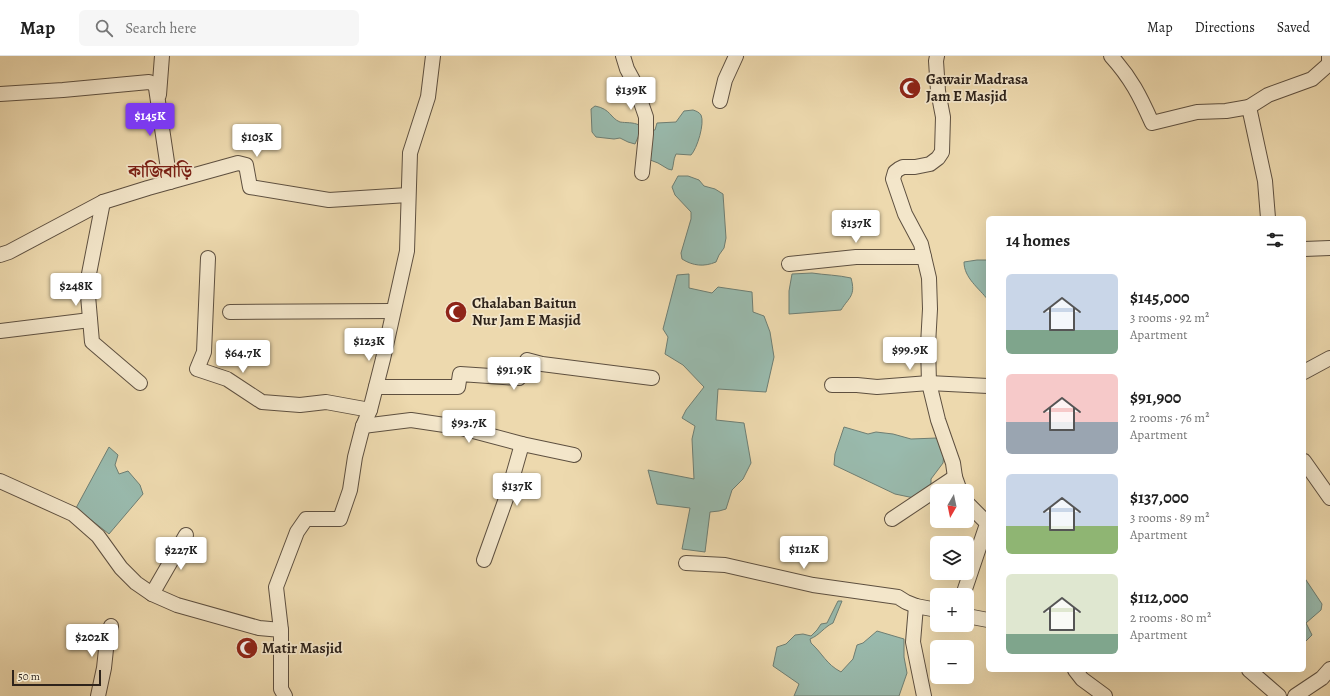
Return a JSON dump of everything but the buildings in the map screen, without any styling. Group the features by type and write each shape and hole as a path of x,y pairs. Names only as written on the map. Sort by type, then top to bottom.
{"street":[{"path":"158,106 162,56"},
{"path":"285,696 281,689 281,630 276,587 297,532 306,519 340,519 350,490 355,457 363,426 370,410 376,387 407,251 410,154 428,97 433,56"},
{"path":"624,56 626,69 634,82 646,117 646,134 642,172"},
{"path":"720,101 726,80 736,56"},
{"path":"937,56 938,91 943,117 942,152 938,158 930,164 899,168 895,172 893,179 905,214 921,244 929,278 929,383 938,420 953,463 958,484"},
{"path":"1111,56 1126,73 1136,89 1152,123 1197,112 1226,111 1249,107 1268,95 1312,79 1329,64 1329,56"},
{"path":"0,94 149,82 154,84 156,88 170,182"},
{"path":"1249,107 1265,181 1268,216"},
{"path":"0,255 9,252 103,202 238,163 246,165 250,187 329,200 408,195"},
{"path":"103,202 87,284 92,342 140,383"},
{"path":"1306,249 1330,248"},
{"path":"789,264 856,257 924,257"},
{"path":"208,258 204,352 197,369 227,379 262,402 300,405 326,402 370,410"},
{"path":"230,312 393,311"},
{"path":"0,331 90,320"},
{"path":"1306,371 1330,358"},
{"path":"376,387 458,387 460,374 519,378 527,360 549,365 652,378"},
{"path":"832,385 877,387 929,383 986,386"},
{"path":"363,426 411,420 458,427 522,444 574,455"},
{"path":"484,560 508,493 522,444"},
{"path":"1306,464 1330,498"},
{"path":"892,519 955,477"},
{"path":"0,481 73,514 98,536 121,568 136,583 152,594 177,605 259,628 281,630"},
{"path":"974,510 986,522"},
{"path":"965,588 986,527"},
{"path":"152,594 186,534"},
{"path":"686,563 725,565 813,585 898,597 916,606 930,609"},
{"path":"916,606 913,642 924,696"},
{"path":"974,617 986,620"},
{"path":"98,696 110,626"},
{"path":"1295,696 1322,678 1330,669"},
{"path":"1077,672 1082,679 1105,696"},
{"path":"1251,672 1278,696"}],"shaded area":[{"path":"595,106 604,109 620,122 639,125 639,135 635,144 620,138 614,139 596,137 592,132 591,109"},
{"path":"693,110 701,115 702,124 698,142 691,155 676,154 672,170 645,158 648,130 655,130 657,123 676,122 684,111"},
{"path":"678,176 688,176 699,180 704,186 715,189 723,194 726,238 724,248 716,262 707,265 699,265 682,259 681,253 691,219 691,212 675,195 672,187"},
{"path":"986,260 986,298 969,278 966,273 964,262"},
{"path":"812,273 851,278 853,289 851,296 841,310 789,314 789,291 792,274"},
{"path":"689,274 689,288 712,293 718,287 752,292 753,312 764,316 770,332 774,357 766,392 718,389 716,420 744,423 751,463 743,479 732,490 726,509 710,512 705,552 682,549 690,508 657,504 648,470 694,479 692,439 695,426 682,418 686,410 704,387 683,365 665,354 668,337 663,329 677,275"},
{"path":"844,427 868,434 876,432 893,434 911,439 937,438 944,453 943,463 931,479 930,488 914,498 895,494 834,465 835,454"},
{"path":"109,447 118,455 115,465 119,474 128,471 140,485 143,494 109,534 76,508"},
{"path":"1306,580 1322,604 1321,610 1306,623"},
{"path":"838,601 842,601 833,623 810,639 811,643 828,662 841,672 853,659 857,645 863,643 877,631 904,639 904,657 907,673 899,696 794,696 799,684 773,666 777,647 786,644 795,635 803,634 811,636 821,624 827,623"},
{"path":"1306,623 1312,635 1306,641"}],"place":[{"name":"Gawair Madrasa Jam E Masjid","path":"910,88"},
{"name":"Chalaban Baitun Nur Jam E Masjid","path":"456,312"},
{"name":"Matir Masjid","path":"247,648"}],"district":[{"name":"কাজিবাড়ি","path":"160,171"}]}
